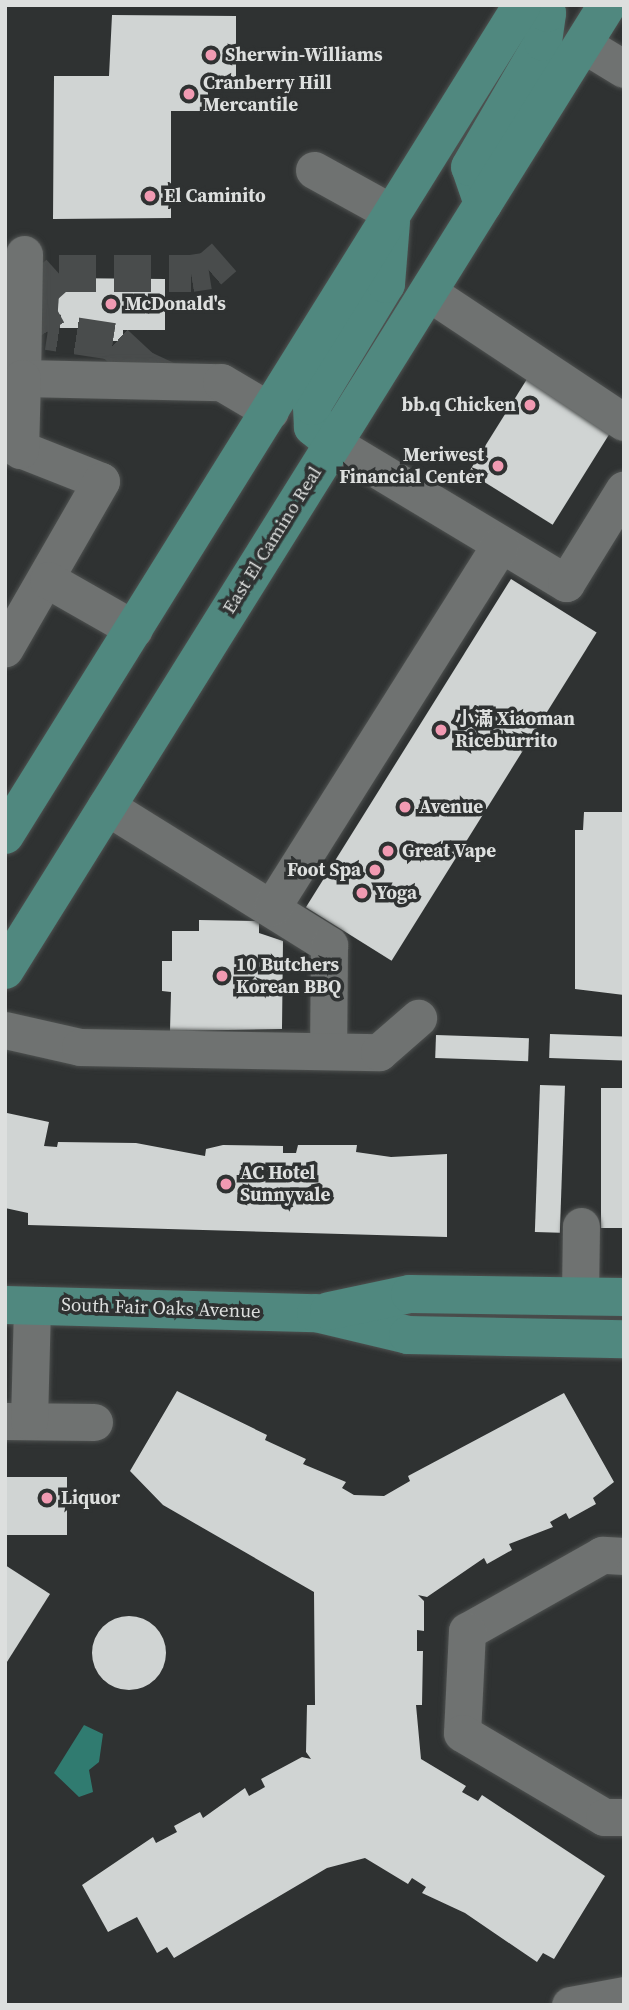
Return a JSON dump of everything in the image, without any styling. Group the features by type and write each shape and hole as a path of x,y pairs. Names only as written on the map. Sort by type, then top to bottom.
{"main road":[{"path":"5,835 522,5"},
{"path":"483,204 470,167 543,43 547,13 541,5"},
{"name":"East El Camino Real","path":"5,970 607,5"},
{"path":"333,443 313,427 312,406 386,284 392,213"},
{"name":"South Fair Oaks Avenue","path":"316,1313 410,1294 624,1297"},
{"name":"South Fair Oaks Avenue","path":"19,1305 316,1313 408,1335 624,1339"}],"street":[{"path":"583,44 624,69"},
{"path":"314,170 392,213"},
{"path":"5,648 48,580 101,481 13,446 22,378 23,254"},
{"path":"428,292 624,422"},
{"path":"22,378 221,382 270,411"},
{"path":"333,443 566,583 624,489"},
{"path":"272,907 500,545"},
{"path":"48,580 135,629"},
{"path":"106,806 329,945 328,1050"},
{"path":"5,1030 80,1047 379,1052 418,1018"},
{"path":"580,1296 581,1226"},
{"path":"19,1305 17,1421 94,1422"},
{"path":"624,1556 602,1555 467,1631 462,1733 604,1817 624,1817"},
{"path":"570,2005 624,1996"}],"shaded area":[{"path":"84,1725 103,1734 99,1762 89,1770 93,1792 79,1797 54,1773"}],"building":[{"path":"112,15 236,16 236,87 208,87 208,111 171,111 171,218 53,219 54,76 109,76"},
{"name":"McDonald's","path":"57,278 165,279 165,330 123,330 123,341 92,341 92,328 57,328"},
{"path":"527,379 611,431 553,525 469,472"},
{"path":"511,579 597,633 392,961 306,907"},
{"path":"584,812 624,812 624,995 575,989 575,830 583,830"},
{"name":"10 Butchers Korean BBQ","path":"199,920 259,921 259,933 283,941 282,1029 170,1031 171,992 162,991 162,961 172,961 172,931 199,931"},
{"path":"550,1034 624,1037 623,1061 549,1058"},
{"path":"436,1035 529,1038 528,1061 435,1058"},
{"path":"540,1085 565,1086 560,1233 535,1232"},
{"path":"601,1088 623,1088 623,1228 601,1228"},
{"name":"AC Hotel Sunnyvale","path":"7,1113 49,1122 44,1146 57,1147 58,1142 136,1143 205,1156 206,1149 223,1145 283,1146 283,1153 296,1153 298,1145 357,1145 356,1152 391,1157 447,1154 447,1237 28,1225 28,1213 5,1208"},
{"path":"177,1391 267,1435 265,1440 306,1459 303,1464 346,1482 342,1488 354,1495 384,1496 410,1481 408,1476 564,1393 614,1482 593,1498 596,1504 569,1519 566,1513 550,1522 553,1527 509,1544 512,1550 487,1564 484,1558 427,1597 418,1595 424,1601 424,1631 417,1630 417,1651 423,1651 422,1705 416,1705 421,1759 466,1786 462,1792 478,1801 482,1795 605,1876 554,1959 543,1953 537,1962 465,1913 422,1893 426,1887 412,1878 408,1884 365,1858 327,1868 174,1958 167,1947 157,1953 137,1917 108,1932 82,1885 153,1837 156,1843 177,1832 174,1826 200,1812 203,1818 245,1788 249,1796 265,1787 261,1779 302,1757 311,1759 306,1752 307,1705 315,1705 314,1592 163,1505 130,1471"},
{"path":"5,1477 67,1477 67,1535 5,1535"},
{"path":"5,1565 50,1594 5,1665"},
{"path":"129,1616 143,1619 155,1627 163,1639 166,1653 163,1667 155,1679 143,1687 129,1690 115,1687 103,1679 95,1667 92,1653 95,1639 103,1627 115,1619"}],"tunnel":[{"path":"172,382 142,368 113,341 48,331 39,315 41,289 59,273 191,273 209,270 224,257"}],"place":[{"name":"Sherwin-Williams","path":"211,55"},
{"name":"Cranberry Hill Mercantile","path":"189,94"},
{"name":"El Caminito","path":"150,196"},
{"name":"McDonald's","path":"111,304"},
{"name":"bb.q Chicken","path":"530,405"},
{"name":"Meriwest Financial Center","path":"498,466"},
{"name":"小滿 Xiaoman Riceburrito","path":"441,730"},
{"name":"Avenue","path":"405,807"},
{"name":"Great Vape","path":"388,851"},
{"name":"Foot Spa","path":"375,870"},
{"name":"Yoga","path":"362,893"},
{"name":"10 Butchers Korean BBQ","path":"222,976"},
{"name":"AC Hotel Sunnyvale","path":"226,1184"},
{"name":"Liquor","path":"47,1498"}]}
